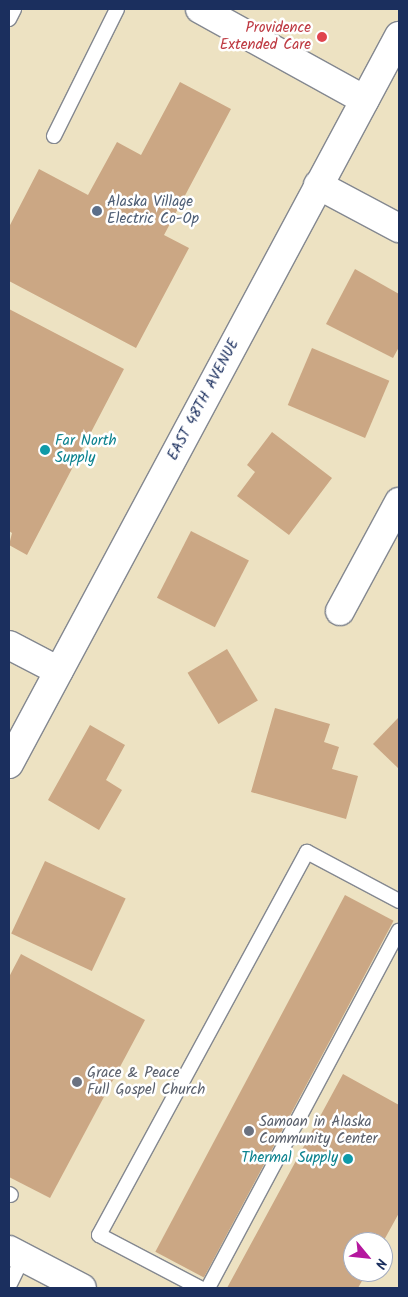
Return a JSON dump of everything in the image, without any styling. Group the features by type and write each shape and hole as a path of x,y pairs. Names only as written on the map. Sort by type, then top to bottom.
{"street":[{"path":"200,9 365,100"},
{"name":"EAST 48TH AVENUE","path":"9,764 399,36"},
{"path":"318,185 399,228"},
{"path":"340,611 399,502"},
{"path":"9,645 59,671"},
{"path":"16,1254 82,1288"}],"lane":[{"path":"9,19 14,9"},
{"path":"54,136 117,9"},
{"path":"200,1288 99,1235 307,852 399,901"},
{"path":"208,1288 399,931"},
{"path":"9,1286 16,1254"}],"building":[{"name":"Alaska Village Electric Co-Op","path":"180,82 231,109 164,235 189,248 136,348 9,281 9,227 39,169 88,195 117,142 141,155"},
{"path":"355,269 399,294 399,347 393,358 326,324"},
{"name":"Far North Supply","path":"9,309 124,369 27,555 9,545 12,533 9,531"},
{"path":"312,348 389,381 365,438 288,405"},
{"path":"272,432 332,478 289,535 237,496 255,472 247,465"},
{"path":"191,531 249,561 215,627 157,598"},
{"path":"227,649 258,700 218,724 188,673"},
{"path":"275,708 330,724 324,742 339,747 332,769 358,776 346,819 251,792"},
{"path":"399,717 399,769 373,744"},
{"path":"90,725 125,745 106,780 122,790 99,830 48,800"},
{"path":"45,861 126,899 92,971 11,934"},
{"path":"345,895 394,921 204,1278 155,1252"},
{"name":"Grace & Peace Full Gospel Church","path":"21,954 145,1020 50,1198 9,1177 9,977"},
{"name":"Thermal Supply","path":"343,1074 399,1105 399,1213 389,1232 343,1232 343,1282 361,1282 358,1288 227,1288"}],"place":[{"name":"Providence Extended Care","path":"322,37"},
{"name":"Alaska Village Electric Co-Op","path":"97,211"},
{"name":"Far North Supply","path":"45,450"},
{"name":"Grace & Peace Full Gospel Church","path":"77,1082"},
{"name":"Samoan in Alaska Community Center","path":"249,1131"},
{"name":"Thermal Supply","path":"348,1159"}]}
